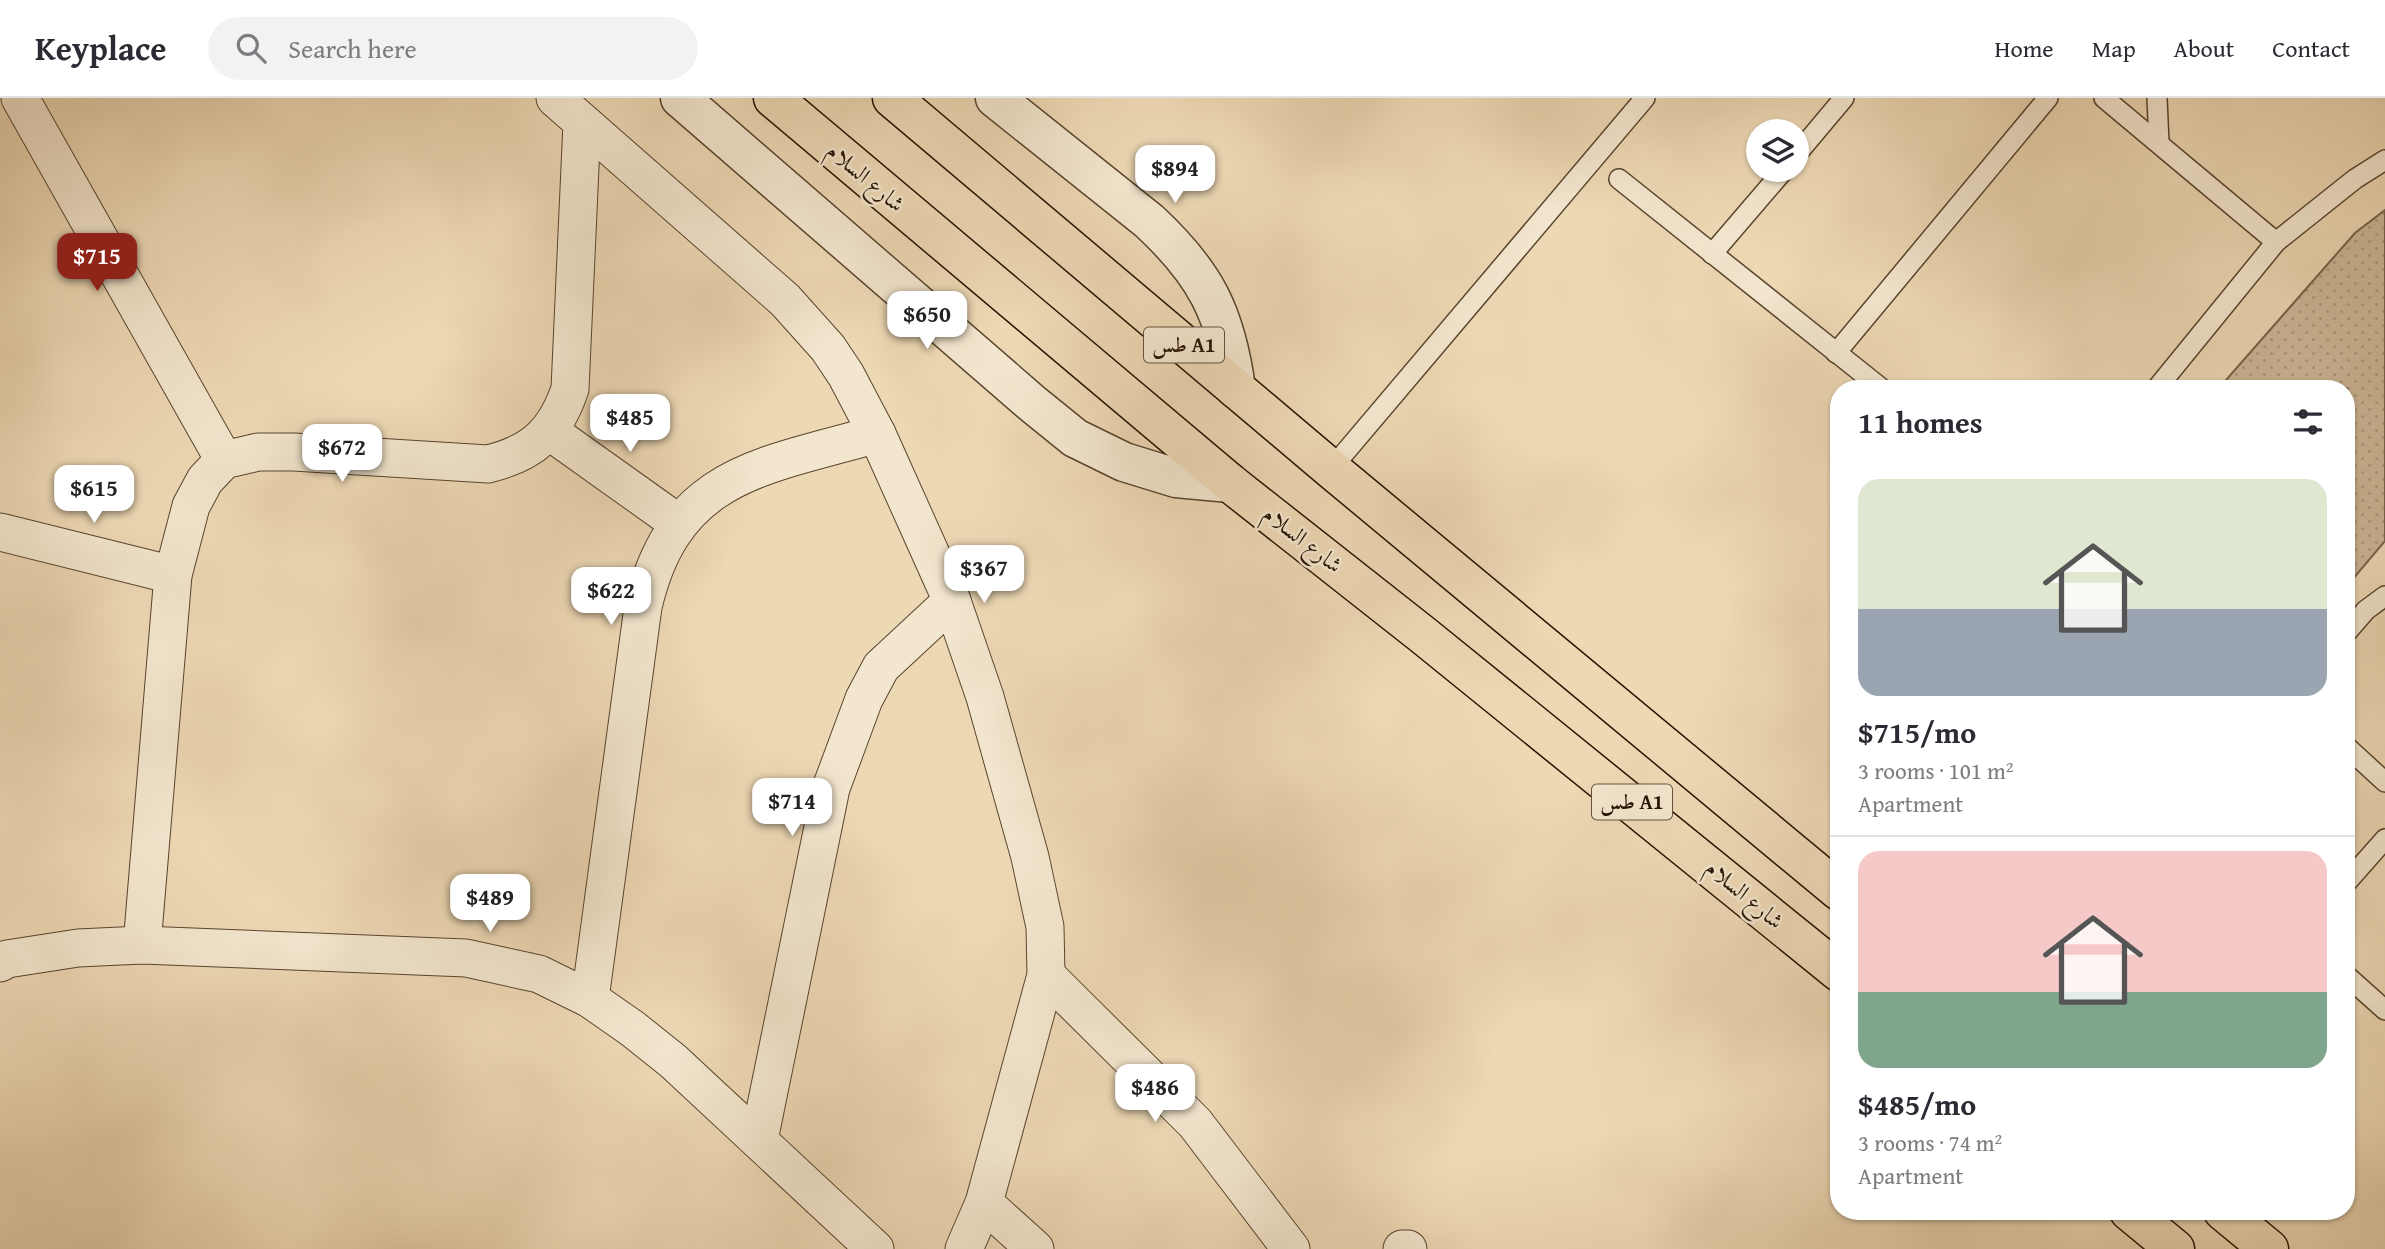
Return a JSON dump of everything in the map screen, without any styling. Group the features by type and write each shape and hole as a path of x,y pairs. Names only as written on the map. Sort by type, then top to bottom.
{"highway":[{"name":"شارع السلام","path":"773,98 1230,483 1423,635 1830,965"},
{"name":"طس A1","path":"892,98 1331,469 1830,883"},
{"path":"2140,1220 2175,1249"},
{"path":"2234,1220 2269,1249"}],"street":[{"path":"20,98 224,460"},
{"path":"555,98 681,207 808,323 846,375 877,434 952,601 985,697 1030,857 1045,927 1046,975 984,1203 964,1249"},
{"path":"680,98 1075,438 1124,463 1176,478 1230,483"},
{"path":"995,98 1173,243 1211,296 1224,325 1236,389"},
{"path":"142,945 173,575 191,506 205,480 224,460 258,452 488,464 521,453 549,431 562,411 570,389 582,123"},
{"path":"549,431 678,523"},
{"path":"590,999 643,607 650,577 678,523 702,499 727,481 754,469 877,434"},
{"path":"0,532 173,575"},
{"path":"759,1140 831,788 864,699 881,667 952,601"},
{"path":"0,963 6,959 78,947 142,945 466,958 539,974 590,999 673,1061 875,1249"},
{"path":"1046,975 1195,1123 1291,1249"},
{"path":"984,1203 1035,1249"},
{"path":"1402,1249 1408,1249"}],"lane":[{"path":"1331,469 1645,98"},
{"path":"1809,140 1844,98"},
{"path":"1836,353 2048,98"},
{"path":"2104,98 2276,242"},
{"path":"2157,98 2159,143"},
{"path":"2164,380 2276,242 2355,178 2385,160"},
{"path":"1619,179 1871,380"},
{"path":"1712,254 1774,182"},
{"path":"2355,623 2366,610 2385,596"},
{"path":"2355,754 2385,782"},
{"path":"2355,873 2385,839"},
{"path":"2355,983 2385,1010"}],"shaded area":[{"path":"2385,210 2385,541 2355,577 2355,380 2226,380 2355,233"}]}
